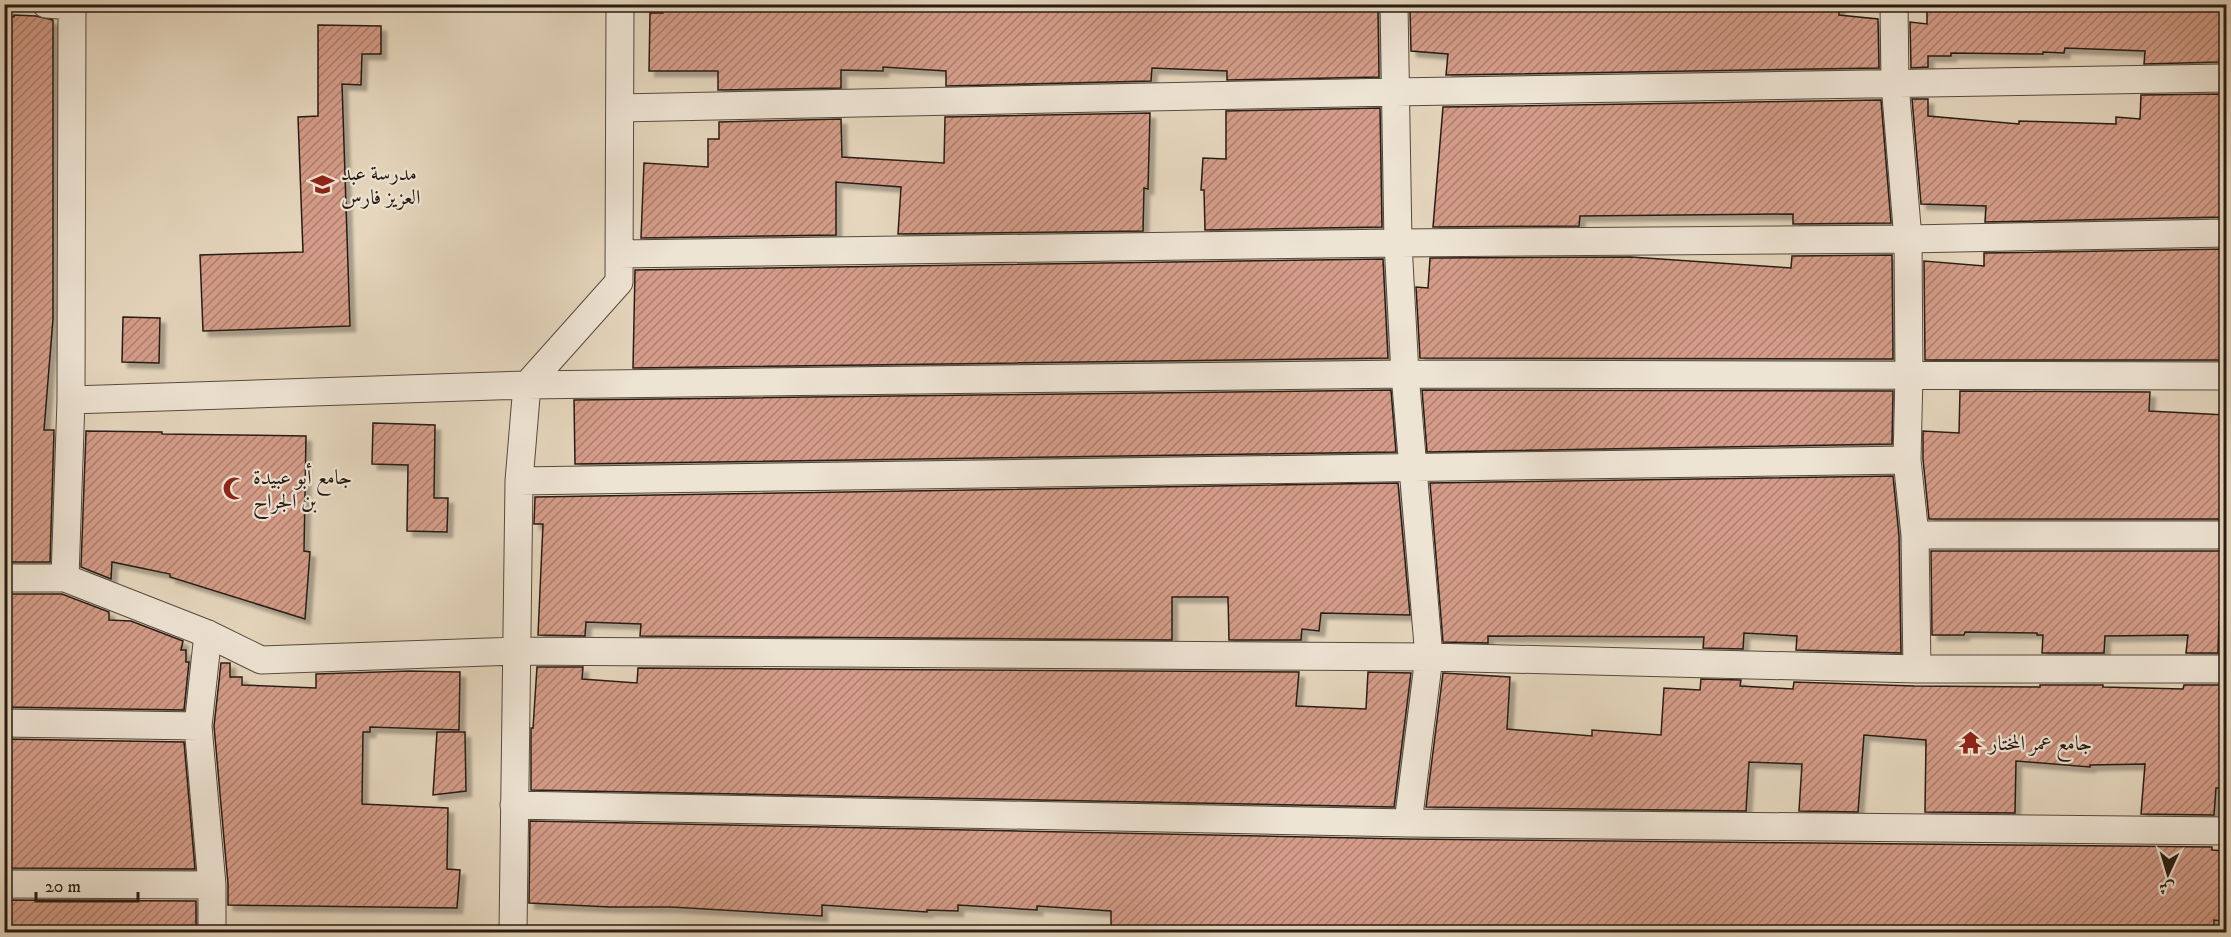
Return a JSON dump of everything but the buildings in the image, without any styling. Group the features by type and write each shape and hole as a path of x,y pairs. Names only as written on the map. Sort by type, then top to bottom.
{"street":[{"path":"513,933 519,481 527,385 619,282 620,4"},
{"path":"1394,4 1398,243 1405,374 1429,657 1408,823"},
{"path":"1894,4 1895,84 1908,239 1907,460 1915,535 1917,669"},
{"path":"63,5 71,400 65,578"},
{"path":"620,108 2226,78"},
{"path":"619,254 1398,243 1908,239 2226,233"},
{"path":"71,400 527,385 1405,374 2226,376"},
{"path":"519,481 1907,460"},
{"path":"1915,535 2226,535"},
{"path":"4,578 65,578 208,634 261,660 517,651 1429,657 1917,669 2226,669"},
{"path":"208,634 198,726 212,885 212,933"},
{"path":"4,723 198,726"},
{"path":"514,805 1408,823 2226,831"},
{"path":"4,884 212,885"}],"place":[{"name":"مدرسة عبد العزيز فارس","path":"323,185"},
{"name":"جامع أبو عبيدة بن الجراح","path":"235,489"},
{"name":"جامع عمر المختار","path":"1971,743"}]}
